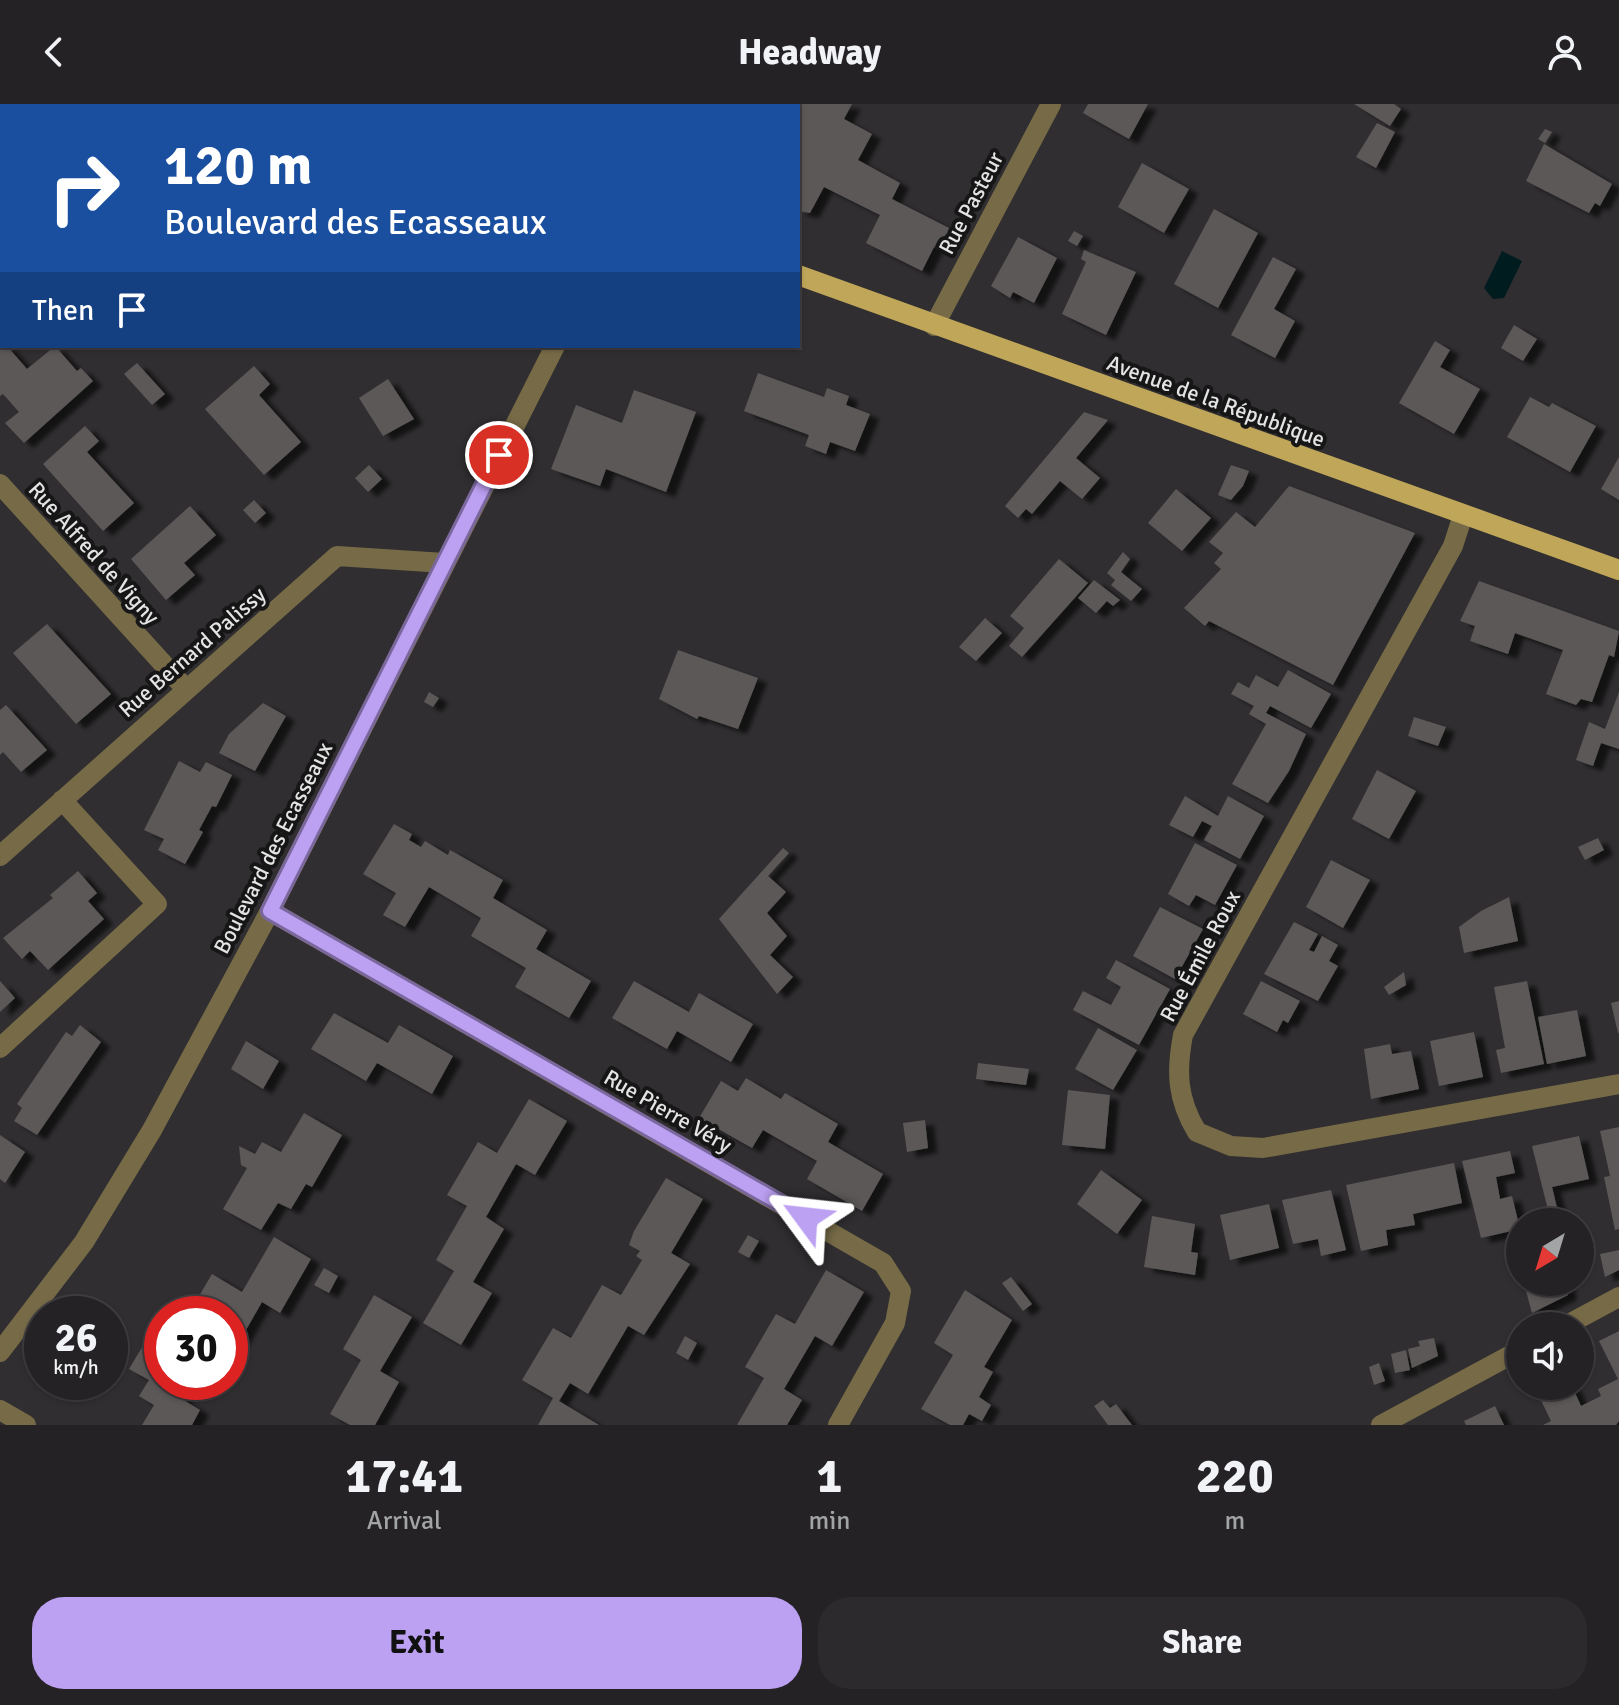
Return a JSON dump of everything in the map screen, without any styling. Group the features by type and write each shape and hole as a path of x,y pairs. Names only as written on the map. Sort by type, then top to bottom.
{"main road":[{"name":"Avenue de la République","path":"800,276 1619,570"}],"street":[{"name":"Rue Pasteur","path":"934,326 1051,104"},
{"name":"Boulevard des Ecasseaux","path":"0,1352 91,1229 152,1130 270,911 554,348"},
{"name":"Rue Alfred de Vigny","path":"0,484 186,689"},
{"name":"Rue Émile Roux","path":"1463,515 1453,546 1183,1035 1178,1064 1179,1094 1197,1132 1231,1146 1263,1148 1619,1084"},
{"name":"Rue Bernard Palissy","path":"0,856 337,556 444,563"},
{"path":"0,1048 157,904 62,800"},
{"name":"Rue Pierre Véry","path":"270,911 883,1263 901,1291 895,1323 838,1425"},
{"path":"1591,1312 1619,1297"},
{"path":"1381,1425 1506,1358"},
{"path":"0,1410 26,1425"}],"water":[{"path":"1502,251 1522,261 1504,298 1493,299 1484,288"}],"building":[{"path":"800,104 852,104 844,119 872,134 858,160 900,183 892,199 951,229 940,250 934,247 922,271 866,243 880,215 824,187 810,213 800,211"},
{"path":"1088,104 1148,104 1129,139 1083,113"},
{"path":"1354,104 1394,104 1401,109 1390,126"},
{"path":"1377,123 1395,132 1376,168 1356,157"},
{"path":"1545,129 1552,132 1545,143 1538,139"},
{"path":"1544,144 1612,184 1600,206 1595,203 1589,213 1526,181"},
{"path":"1142,163 1189,189 1164,233 1118,207"},
{"path":"1214,209 1258,233 1218,308 1174,284"},
{"path":"1074,231 1083,236 1077,246 1068,241"},
{"path":"1018,237 1057,258 1034,303 1013,292 1010,298 991,286"},
{"path":"1084,250 1136,272 1106,335 1062,314 1086,262 1081,259"},
{"path":"1273,257 1296,269 1274,309 1295,321 1275,358 1231,335"},
{"path":"1514,325 1537,339 1523,361 1501,348"},
{"path":"1435,341 1450,350 1440,367 1480,389 1454,434 1399,403"},
{"path":"0,348 9,348 27,369 53,348 57,348 77,371 81,368 93,381 24,443 5,423 19,412 3,394 0,396"},
{"path":"137,363 165,394 152,405 124,374"},
{"path":"254,366 270,384 259,395 301,442 264,475 205,409"},
{"path":"758,373 824,397 827,388 849,396 846,405 870,414 855,451 830,442 826,454 805,446 809,435 744,411"},
{"path":"388,379 414,419 383,436 359,398"},
{"path":"634,390 696,412 666,492 606,469 600,486 551,469 576,405 622,423"},
{"path":"1530,397 1549,407 1552,403 1596,426 1570,472 1507,437"},
{"path":"1084,412 1108,420 1076,458 1100,478 1082,499 1060,481 1032,514 1026,509 1018,518 1005,506"},
{"path":"85,426 99,441 87,452 134,503 103,531 43,464"},
{"path":"1619,457 1619,500 1601,489"},
{"path":"369,465 382,479 368,492 355,478"},
{"path":"1231,465 1249,471 1243,486 1231,500 1218,495"},
{"path":"1289,486 1415,533 1333,685 1209,621 1205,626 1184,608 1221,569 1214,563 1223,553 1209,542 1236,512 1255,527"},
{"path":"1176,489 1211,518 1182,551 1148,523"},
{"path":"254,500 266,513 255,523 243,510"},
{"path":"190,506 216,535 184,563 195,575 166,600 131,559"},
{"path":"1123,552 1130,559 1121,572 1142,589 1131,601 1111,585 1115,580 1107,573"},
{"path":"1059,559 1088,583 1022,657 1009,646 1024,628 1010,616"},
{"path":"1094,580 1120,600 1113,606 1107,601 1096,613 1078,598"},
{"path":"1479,581 1619,631 1614,657 1609,655 1592,702 1581,699 1576,705 1546,694 1563,650 1515,633 1508,654 1470,641 1475,626 1460,621"},
{"path":"985,618 1002,633 976,661 959,647"},
{"path":"47,624 111,694 76,724 13,653"},
{"path":"678,650 758,678 738,729 699,716 697,719 659,699"},
{"path":"1288,670 1331,694 1311,728 1270,706 1266,713 1306,734 1289,771 1268,803 1232,784 1266,724 1249,714 1254,706 1231,694 1238,682 1249,688 1256,675 1278,687"},
{"path":"429,692 439,698 433,707 424,702"},
{"path":"1619,692 1619,749 1601,743 1593,766 1576,760 1589,722 1605,729"},
{"path":"263,703 286,716 255,771 219,753 229,734"},
{"path":"6,705 47,750 21,772 3,752 0,755 0,710"},
{"path":"1414,717 1446,727 1438,746 1408,736"},
{"path":"179,761 200,772 206,762 232,775 216,807 212,806 199,830 203,832 185,864 158,850 164,839 144,830"},
{"path":"1377,770 1416,791 1389,839 1352,819"},
{"path":"1185,796 1218,816 1228,796 1264,816 1240,859 1204,840 1212,826 1202,821 1193,837 1169,825"},
{"path":"394,824 412,834 409,840 421,847 425,841 448,855 450,850 503,880 493,898 547,930 536,949 591,981 569,1018 515,987 526,968 471,936 481,918 429,887 405,927 383,915 396,893 363,874"},
{"path":"1598,838 1604,850 1585,860 1578,847"},
{"path":"1195,843 1237,865 1215,905 1196,895 1189,906 1168,894"},
{"path":"783,848 789,853 768,876 786,892 767,913 787,936 770,955 793,977 777,994 719,919"},
{"path":"1331,860 1370,880 1343,928 1306,907"},
{"path":"78,871 97,893 88,901 104,919 48,970 30,951 22,959 3,938 53,898 50,895"},
{"path":"1509,897 1518,941 1464,953 1459,927 1481,911"},
{"path":"1160,907 1203,929 1175,979 1133,956"},
{"path":"1294,922 1318,934 1309,950 1314,952 1322,936 1338,945 1329,961 1338,966 1318,1001 1264,974"},
{"path":"1116,960 1170,989 1139,1045 1073,1010 1083,991 1111,1005 1121,987 1106,978"},
{"path":"1404,972 1406,985 1389,995 1384,987"},
{"path":"0,981 15,998 0,1012"},
{"path":"634,981 689,1012 699,993 753,1024 731,1062 677,1031 667,1049 612,1018"},
{"path":"1261,981 1300,1001 1288,1023 1283,1020 1277,1032 1243,1014"},
{"path":"1527,981 1544,1064 1501,1073 1496,1050 1505,1048 1494,987"},
{"path":"1619,1001 1619,1033 1618,1033 1611,1003"},
{"path":"1577,1010 1586,1056 1547,1064 1538,1017"},
{"path":"334,1013 388,1043 399,1025 453,1056 432,1094 377,1063 366,1081 311,1049"},
{"path":"80,1025 101,1042 37,1135 14,1121 22,1108 17,1104 66,1032 72,1036"},
{"path":"1098,1028 1137,1050 1113,1090 1075,1069"},
{"path":"1474,1032 1483,1077 1439,1086 1430,1041"},
{"path":"246,1041 279,1061 263,1089 231,1069"},
{"path":"1390,1044 1392,1054 1411,1051 1419,1089 1371,1099 1364,1049"},
{"path":"978,1063 1029,1069 1026,1085 976,1079"},
{"path":"746,1078 781,1099 785,1093 838,1124 828,1142 883,1174 862,1211 807,1179 817,1161 763,1130 752,1148 699,1118 721,1081 738,1091"},
{"path":"1068,1090 1110,1095 1105,1149 1062,1145"},
{"path":"529,1099 567,1121 535,1175 516,1164 486,1217 504,1229 473,1282 492,1293 461,1345 423,1323 454,1271 436,1260 467,1206 447,1195 478,1142 497,1153"},
{"path":"304,1113 342,1135 312,1187 306,1184 291,1209 278,1203 261,1230 223,1209 247,1168 241,1165 239,1146 255,1154 262,1142 281,1152"},
{"path":"925,1120 928,1148 907,1152 903,1123"},
{"path":"1619,1127 1619,1229 1615,1230 1604,1177 1610,1176 1600,1131"},
{"path":"0,1135 25,1152 5,1183 0,1179"},
{"path":"1579,1136 1589,1179 1552,1187 1557,1208 1548,1208 1532,1146"},
{"path":"1510,1151 1515,1173 1496,1177 1500,1199 1512,1196 1515,1208 1506,1208 1506,1232 1481,1238 1462,1161"},
{"path":"1454,1163 1462,1203 1413,1214 1415,1225 1386,1230 1388,1245 1361,1251 1346,1185"},
{"path":"1101,1170 1142,1200 1117,1234 1077,1204"},
{"path":"666,1178 703,1199 671,1253 690,1264 644,1335 628,1326 588,1394 570,1383 559,1401 599,1425 538,1425 553,1398 522,1380 553,1328 571,1338 602,1285 621,1295 642,1260 636,1256 640,1251 629,1245 634,1231"},
{"path":"1331,1190 1346,1250 1321,1256 1318,1239 1293,1244 1282,1200"},
{"path":"1269,1204 1279,1248 1230,1260 1220,1215"},
{"path":"1152,1216 1195,1224 1191,1252 1198,1253 1195,1275 1144,1267"},
{"path":"748,1235 759,1241 749,1258 738,1252"},
{"path":"274,1237 311,1259 280,1313 262,1302 248,1326 248,1296 199,1296 212,1274 242,1292"},
{"path":"1619,1250 1619,1270 1605,1277 1600,1254"},
{"path":"324,1268 338,1276 329,1293 314,1285"},
{"path":"826,1270 864,1292 832,1346 815,1336 784,1389 802,1400 787,1425 737,1425 764,1378 745,1367 776,1314 795,1324"},
{"path":"1011,1277 1032,1304 1023,1311 1002,1283"},
{"path":"965,1290 1012,1320 984,1367 993,1372 979,1397 991,1405 982,1421 969,1414 963,1425 950,1425 921,1409 953,1355 934,1343"},
{"path":"374,1295 412,1317 380,1371 399,1382 375,1425 350,1425 330,1414 361,1360 343,1349"},
{"path":"1527,1296 1566,1296 1534,1312"},
{"path":"1619,1331 1619,1421 1616,1425 1543,1425 1551,1421 1541,1400 1578,1400 1581,1406 1601,1396 1598,1389 1618,1379 1599,1341"},
{"path":"685,1336 697,1343 688,1360 676,1353"},
{"path":"1434,1338 1438,1356 1412,1368 1408,1349 1420,1346 1418,1341"},
{"path":"144,1344 144,1377 129,1369"},
{"path":"1406,1350 1410,1370 1395,1373 1391,1354"},
{"path":"1379,1363 1385,1381 1374,1385 1369,1367"},
{"path":"146,1400 184,1400 200,1410 192,1425 142,1425 154,1405"},
{"path":"1103,1400 1110,1408 1116,1404 1132,1425 1108,1425 1094,1406"},
{"path":"1495,1406 1504,1425 1466,1425 1464,1421"}],"route":[{"path":"499,455 270,911 806,1218"}]}
